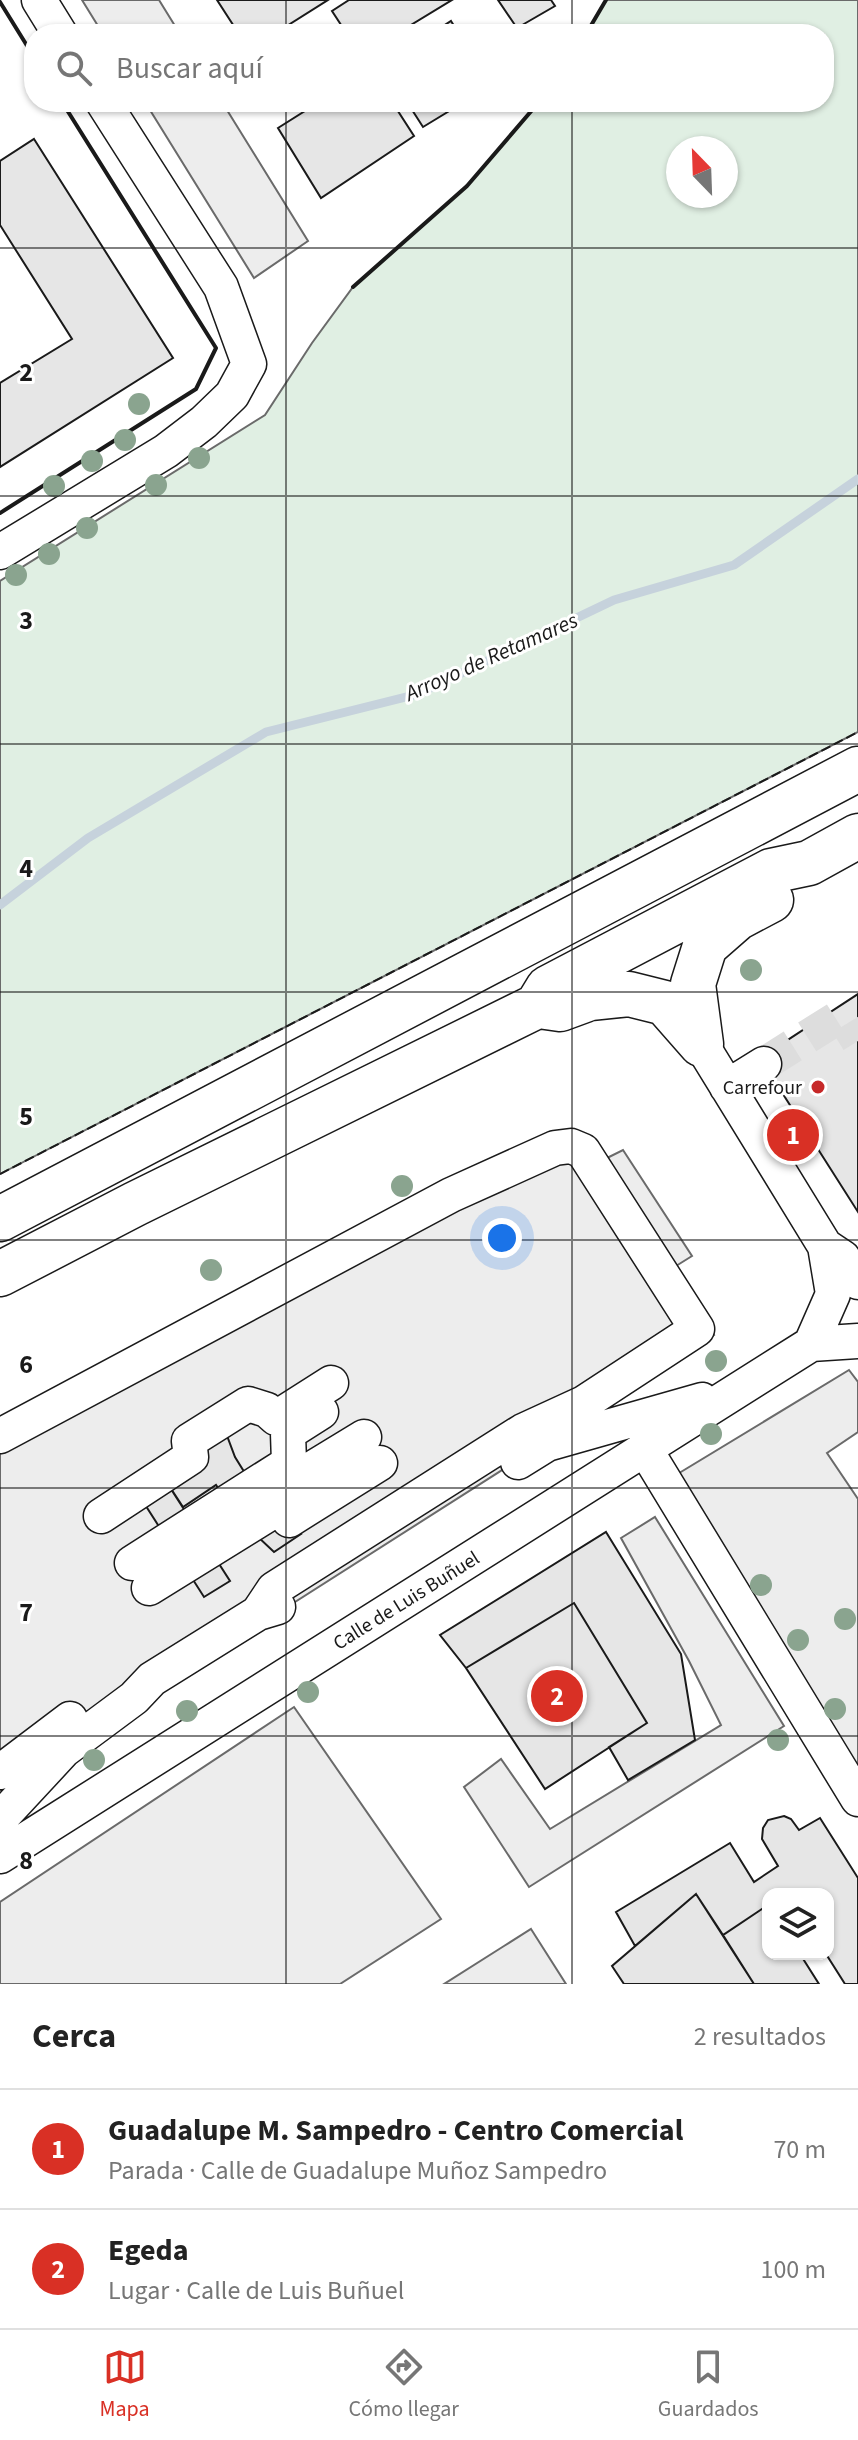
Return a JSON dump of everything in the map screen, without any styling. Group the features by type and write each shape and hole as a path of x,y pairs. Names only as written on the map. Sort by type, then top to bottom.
{"highway":[{"path":"0,1219 858,769"},
{"path":"0,1274 537,1006 548,988 771,871 809,863 858,836"},
{"path":"701,1044 693,984 705,946 737,918 785,892 809,863"},
{"path":"537,1006 560,1009 590,998 629,994 665,1003 701,1044"}],"street":[{"path":"39,0 54,24"},
{"path":"0,552 166,451 204,422 232,395 249,364 221,287 109,112"},
{"path":"701,1044 825,1246 833,1294 811,1344"},
{"path":"727,1087 764,1064"},
{"path":"0,1436 451,1195 555,1148 571,1146 583,1151 697,1329 584,1403 523,1431 274,1589 258,1613"},
{"path":"825,1246 843,1258 858,1282"},
{"name":"Calle de Luis Buñuel","path":"0,1856 811,1344 858,1341"},
{"path":"0,1819 64,1750 134,1698 152,1679 258,1613 283,1606 547,1444 737,1390"},
{"path":"101,1516 191,1457 189,1441 248,1404 267,1410 276,1418 336,1391 288,1433 289,1463 140,1576 372,1450"},
{"path":"645,1449 858,1799"},
{"path":"0,1772 70,1719 126,1684 152,1679"}],"green space":[{"path":"606,0 858,0 858,732 0,1174 0,581 265,415 353,287 467,186 530,112 834,112 834,24 592,24"}],"shaded area":[{"path":"82,0 159,0 174,24 97,24"},
{"path":"151,112 228,112 308,241 254,278"},
{"path":"590,1140 714,1335 0,1790 0,1426"},
{"path":"623,1150 692,1256 676,1266 607,1158"},
{"path":"849,1370 858,1382 858,1432 827,1453 858,1499 858,1799 666,1481"},
{"path":"655,1517 784,1726 529,1887 464,1787 501,1759 550,1829 721,1725 621,1538"},
{"path":"294,1707 441,1919 340,1984 0,1984 0,1902"},
{"path":"531,1929 566,1984 444,1984 504,1946"}],"building":[{"path":"217,0 328,0 290,24 233,24"},
{"path":"349,0 452,0 412,24 340,24 332,11"},
{"path":"498,0 551,0 555,6 524,24 514,24"},
{"path":"303,112 399,112 414,136 321,198 278,128"},
{"path":"413,112 448,112 423,127"},
{"path":"34,139 173,358 0,467 0,383 72,339 0,225 0,161"},
{"name":"Carrefour","path":"858,994 858,1212 760,1058"},
{"path":"217,1409 235,1457 256,1491 268,1508 301,1534 274,1552 238,1518 216,1485 183,1507 164,1478"},
{"path":"169,1486 230,1581 204,1597 144,1503"},
{"path":"606,1532 681,1654 695,1740 628,1780 609,1747 647,1723 574,1603 466,1668 440,1635"},
{"path":"574,1603 647,1723 545,1789 466,1668"},
{"path":"784,1816 791,1819 799,1830 820,1818 858,1878 858,1984 845,1984 830,1960 834,1960 834,1888 762,1888 762,1909 723,1935 696,1894 635,1946 616,1912 730,1843 754,1882 778,1866 762,1839 768,1820"},
{"path":"696,1894 754,1984 624,1984 612,1966"},
{"path":"762,1909 762,1960 804,1960 819,1984 754,1984 723,1935"}],"waterway":[{"name":"Arroyo de Retamares","path":"0,905 88,838 266,732 418,694 614,600 734,565 858,479"}],"tunnel":[{"path":"764,1064 842,1015 858,1041"}],"fence":[{"path":"0,1174 858,732"}],"wall":[{"path":"592,24 606,0"},
{"path":"0,2 24,41"},
{"path":"0,513 196,389 216,348 68,112"},
{"path":"353,287 467,186 530,112"}],"place":[{"name":"Carrefour","path":"818,1087"},
{"name":"Guadalupe M. Sampedro - Centro Comercial","path":"793,1135"},
{"name":"Egeda","path":"557,1696"}]}
